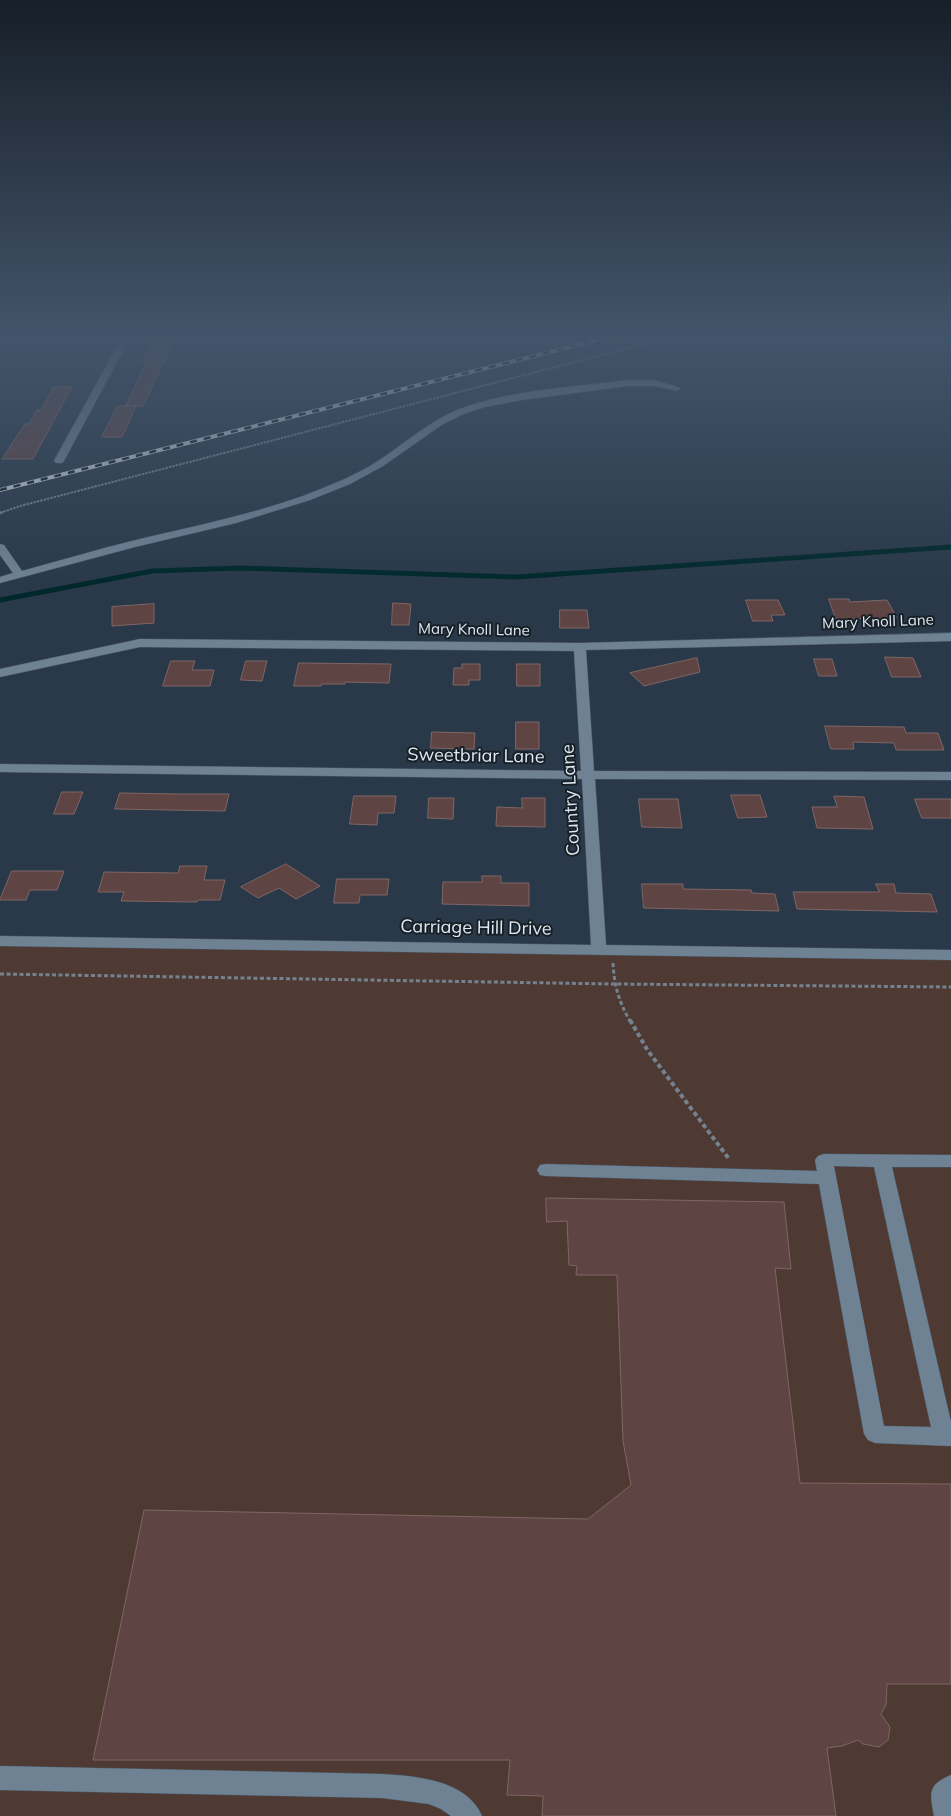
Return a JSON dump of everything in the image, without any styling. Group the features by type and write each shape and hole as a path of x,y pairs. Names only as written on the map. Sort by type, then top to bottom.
{"street":[{"path":"59,461 83,417"},
{"path":"0,580 133,544 232,522 306,498 346,482 380,464 440,422 451,417"},
{"path":"0,548 20,575"},
{"name":"Mary Knoll Lane","path":"0,673 140,643 580,647 951,636"},
{"name":"Country Lane","path":"580,647 588,776 606,950"},
{"name":"Sweetbriar Lane","path":"0,768 588,776 951,776"},
{"name":"Carriage Hill Drive","path":"0,942 951,955"},
{"path":"880,1160 947,1437 875,1434 824,1160 880,1160 951,1161"},
{"path":"546,1170 828,1178"},
{"path":"0,1778 382,1786 425,1789 449,1799 469,1816"},
{"path":"947,1816 943,1793 951,1787"}],"path":[{"path":"0,513 20,506 364,417"},
{"path":"606,950 614,984 623,1009 648,1051 742,1176"},
{"path":"0,974 614,984 951,987"}],"shaded area":[{"path":"0,943 951,960 951,1816 0,1816"}],"building":[{"path":"33,417 56,417 33,459 2,459 25,424 29,424"},
{"path":"112,417 131,417 122,437 102,437"},
{"path":"829,599 849,599 850,602 887,600 897,618 836,619"},
{"path":"746,600 778,600 785,615 771,615 773,621 753,621"},
{"path":"393,603 411,604 409,625 392,625"},
{"path":"154,604 154,623 112,626 112,607"},
{"path":"560,610 587,610 589,628 560,628"},
{"path":"885,657 913,658 921,677 892,677"},
{"path":"697,658 700,672 644,686 630,673"},
{"path":"814,659 832,659 837,676 819,676"},
{"path":"171,661 195,661 192,670 214,670 210,686 163,686"},
{"path":"246,661 267,661 262,681 241,680"},
{"path":"299,663 391,664 389,683 345,682 345,684 322,684 321,686 294,686"},
{"path":"462,664 480,664 480,680 469,680 469,685 453,685 454,668 462,668"},
{"path":"517,664 540,664 540,686 517,686"},
{"path":"516,722 539,722 539,749 516,749"},
{"path":"825,726 904,727 906,733 938,733 944,750 896,750 894,743 853,742 854,749 831,749"},
{"path":"432,732 475,733 474,749 431,748"},
{"path":"62,792 83,792 74,814 54,814"},
{"path":"120,793 229,794 225,811 115,809"},
{"path":"731,795 760,795 767,817 738,818"},
{"path":"354,796 396,796 394,813 378,813 377,825 350,824"},
{"path":"834,796 864,797 873,829 817,828 812,807 837,807"},
{"path":"429,798 454,798 453,819 428,818"},
{"path":"522,798 545,798 545,827 496,826 497,807 522,808"},
{"path":"639,799 678,799 682,828 642,827"},
{"path":"915,799 951,799 951,818 922,818"},
{"path":"286,864 320,886 296,899 279,888 258,898 241,887"},
{"path":"180,866 207,866 204,880 225,880 220,900 198,900 197,902 121,901 124,892 98,892 104,872 178,873"},
{"path":"12,871 64,871 57,890 30,890 26,900 0,900"},
{"path":"482,876 501,876 501,883 529,883 529,906 442,904 443,882 482,882"},
{"path":"337,879 389,879 387,895 360,895 359,903 334,903"},
{"path":"642,884 683,884 683,889 751,890 752,893 775,894 779,911 644,908"},
{"path":"876,884 894,884 896,893 931,894 937,912 797,909 793,892 879,892"},
{"path":"546,1198 784,1202 791,1269 775,1268 800,1483 951,1484 951,1684 887,1684 886,1705 881,1714 890,1727 888,1740 879,1747 863,1744 858,1740 842,1746 827,1748 836,1816 542,1816 543,1796 507,1795 510,1760 93,1760 144,1510 588,1519 631,1485 623,1441 617,1275 576,1275 577,1266 569,1265 567,1221 547,1222"}],"waterway":[{"path":"0,600 152,571 240,568 516,577 951,547"}],"railway":[{"path":"0,490 292,417"}]}
